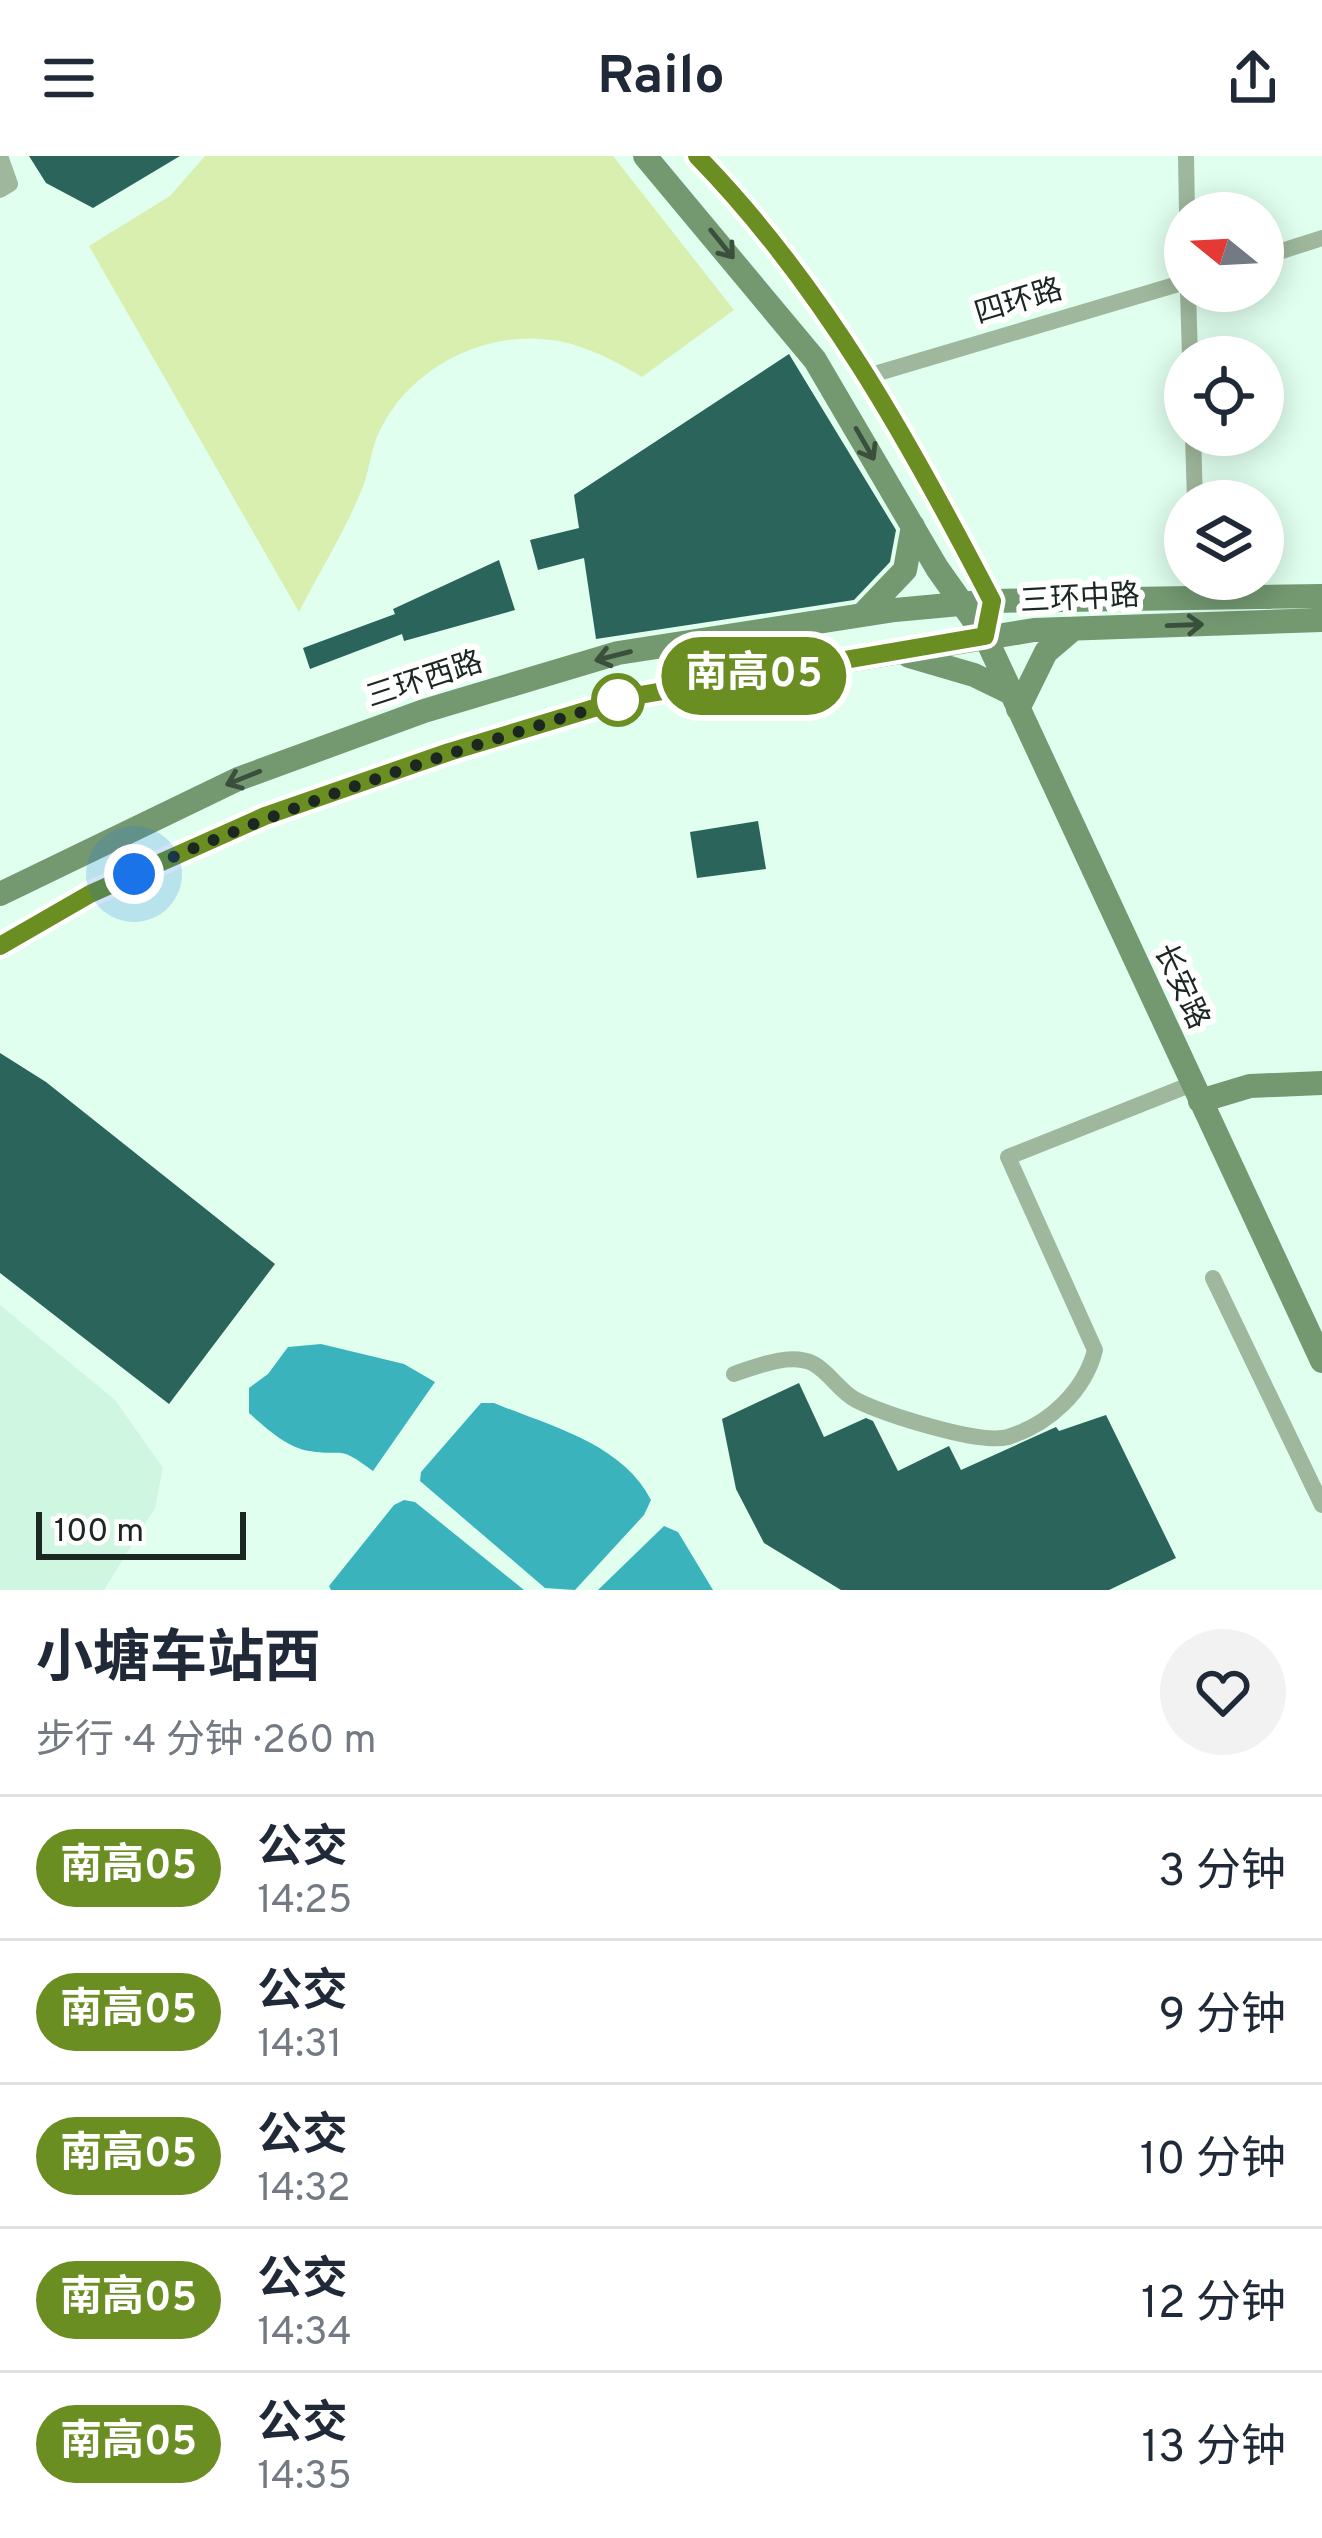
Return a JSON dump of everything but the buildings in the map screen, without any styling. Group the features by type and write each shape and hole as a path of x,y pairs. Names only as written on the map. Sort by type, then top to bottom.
{"main road":[{"name":"长安路","path":"645,156 803,345 985,636 1322,1361"},
{"path":"697,156 747,208 841,331 992,601 985,636"},
{"path":"862,615 905,570 913,526"},
{"path":"976,571 1017,594 1045,601"},
{"name":"三环中路","path":"962,604 1164,592"},
{"name":"三环中路","path":"1284,594 1322,596"},
{"name":"三环西路","path":"0,894 238,778 424,711 618,653 962,604"},
{"name":"三环中路","path":"0,946 90,894 265,816 449,752 634,696 985,636 1073,628 1322,620"},
{"path":"889,653 929,659 1015,701 1046,652 1073,628"},
{"path":"1196,1093 1322,1082"}],"street":[{"path":"0,190 10,184 1,156"},
{"path":"1186,156 1187,192"},
{"path":"1284,250 1322,238"},
{"name":"四环路","path":"868,376 1164,287"},
{"path":"734,1374 772,1361 813,1363 852,1399 955,1432 1006,1438 1062,1406 1087,1381 1095,1350 1008,1157 1196,1093"},
{"path":"1213,1278 1322,1505"}],"shaded area":[{"path":"0,1305 115,1400 163,1468 155,1508 104,1590 0,1590"}],"green space":[{"path":"205,156 613,156 734,310 642,377 580,347 532,338 480,346 433,369 412,386 381,428 355,505 299,612 89,246 170,196"}],"water":[{"path":"321,1344 404,1364 435,1382 373,1471 347,1454 292,1445 249,1413 249,1388 268,1374 288,1347"},
{"path":"481,1403 494,1403 603,1450 638,1480 651,1500 644,1515 575,1590 545,1588 420,1481 421,1472"},
{"path":"415,1502 524,1590 331,1590 329,1586 394,1505"},
{"path":"664,1526 678,1532 713,1590 598,1590"}],"bus line":[{"name":"南高05","path":"0,946 90,894 265,816 449,752 634,696 985,636 992,601 841,331 747,208 697,156"}],"route":[{"path":"134,874 265,816 449,752 634,696 618,700"}]}
